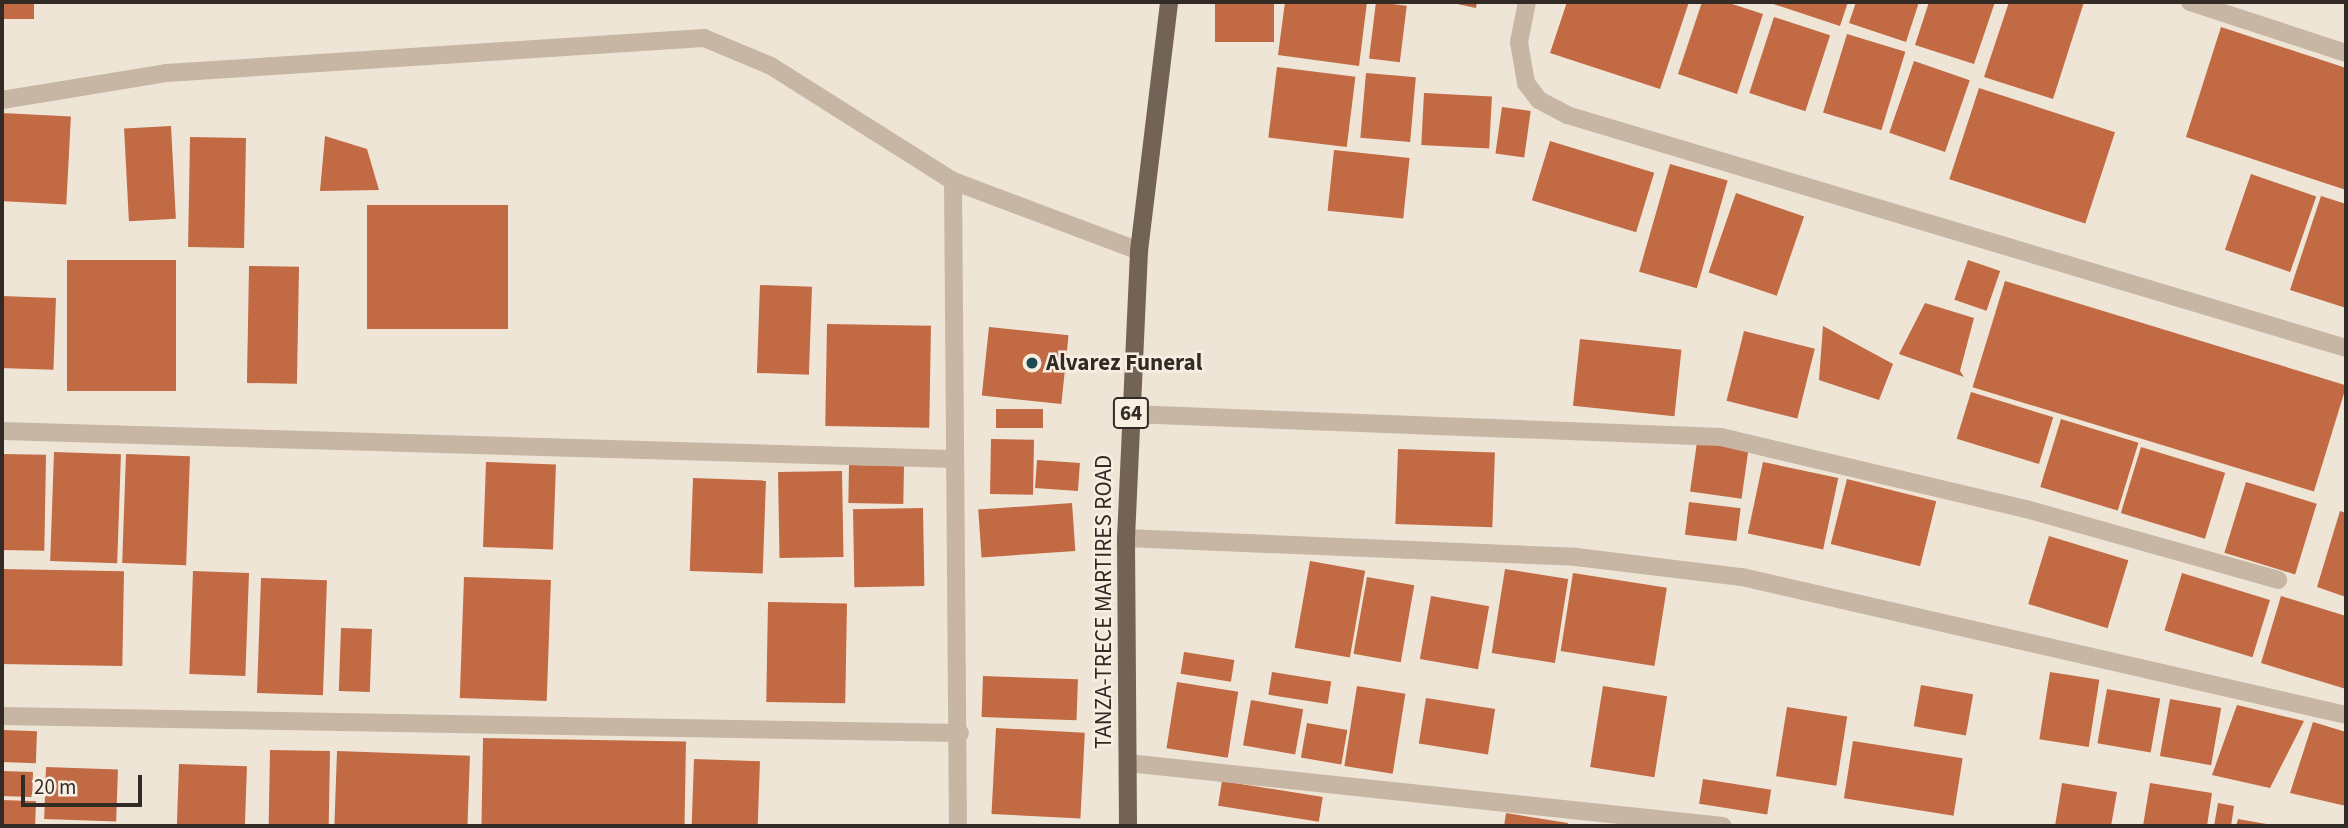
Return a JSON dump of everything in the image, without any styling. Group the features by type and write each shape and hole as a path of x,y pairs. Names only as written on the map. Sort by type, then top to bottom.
{"main road":[{"name":"TANZA-TRECE MARTIRES ROAD","path":"1128,826 1126,538 1139,251 1169,2"}],"street":[{"path":"1527,2 1519,42 1526,83 1539,100 1567,115 2346,348"},
{"path":"2190,2 2346,53"},
{"path":"2,100 166,73 704,38 771,66 953,181 1139,251"},
{"path":"953,181 953,459 960,733 958,826"},
{"path":"1131,414 1721,437 2026,509 2278,580"},
{"path":"2,431 953,459"},
{"path":"1126,538 1576,557 1742,577 2346,715"},
{"path":"2,716 960,733"},
{"path":"1128,763 1723,826"}],"building":[{"path":"2,2 34,2 34,19 2,19"},
{"path":"1215,2 1274,2 1274,42 1215,42"},
{"path":"1285,2 1367,2 1359,66 1278,55"},
{"path":"1376,2 1407,6 1400,62 1369,59"},
{"path":"1448,2 1477,2 1476,8"},
{"path":"1567,2 1689,2 1660,89 1550,53"},
{"path":"1702,2 1726,2 1763,14 1737,94 1678,74"},
{"path":"1767,2 1848,2 1840,26"},
{"path":"1856,2 1919,2 1906,42 1849,23"},
{"path":"1929,2 1995,2 1974,64 1915,45"},
{"path":"2009,2 2084,2 2053,99 1984,77"},
{"path":"1774,17 1830,35 1805,111 1749,93"},
{"path":"2221,27 2346,68 2346,190 2186,137"},
{"path":"1847,34 1905,52 1881,130 1823,112"},
{"path":"1914,61 1970,80 1945,152 1889,133"},
{"path":"1277,67 1355,77 1347,147 1268,137"},
{"path":"1366,73 1416,77 1410,142 1360,138"},
{"path":"1979,88 2115,132 2085,223 1949,179"},
{"path":"1424,93 1492,97 1489,148 1421,145"},
{"path":"1502,107 1531,111 1524,158 1495,154"},
{"path":"2,113 71,117 66,204 2,201"},
{"path":"171,126 176,219 129,221 124,128"},
{"path":"325,136 367,149 379,190 320,191"},
{"path":"190,137 246,138 244,248 188,247"},
{"path":"1550,141 1654,173 1636,232 1532,200"},
{"path":"1334,150 1410,158 1403,219 1328,211"},
{"path":"1670,164 1728,181 1697,288 1639,272"},
{"path":"2251,174 2316,196 2290,272 2225,250"},
{"path":"1736,193 1804,216 1777,296 1709,272"},
{"path":"2321,196 2346,204 2346,308 2290,290"},
{"path":"367,205 508,205 508,329 367,329"},
{"path":"67,260 176,260 176,391 67,391"},
{"path":"1968,260 2000,271 1986,311 1954,300"},
{"path":"249,266 299,267 297,384 247,383"},
{"path":"2005,281 2346,385 2314,492 1973,387"},
{"path":"760,285 812,287 809,375 757,373"},
{"path":"2,296 56,298 53,370 2,368"},
{"path":"1925,303 1974,318 1960,371 1964,377 1899,354"},
{"path":"827,324 931,326 929,428 825,426"},
{"path":"1823,326 1893,364 1879,400 1819,380"},
{"path":"989,327 1069,335 1061,404 982,396"},
{"path":"1744,331 1815,349 1797,419 1727,401"},
{"path":"1580,339 1681,350 1674,416 1573,406"},
{"path":"1971,392 2053,417 2039,464 1957,439"},
{"path":"996,409 1043,409 1043,428 996,428"},
{"path":"2061,419 2138,443 2118,511 2040,487"},
{"path":"991,439 1034,440 1033,495 990,494"},
{"path":"1697,442 1748,449 1742,499 1690,492"},
{"path":"2141,447 2225,473 2205,539 2121,513"},
{"path":"1398,449 1495,452 1492,527 1395,524"},
{"path":"54,452 121,454 117,563 50,561"},
{"path":"2,454 46,455 44,551 2,550"},
{"path":"126,454 190,456 186,565 122,563"},
{"path":"1037,460 1080,463 1078,491 1035,488"},
{"path":"486,462 556,464 553,549 483,547"},
{"path":"1763,462 1838,478 1823,549 1748,533"},
{"path":"849,465 904,466 903,504 848,503"},
{"path":"842,471 844,557 780,558 778,472"},
{"path":"693,478 766,481 763,573 690,571"},
{"path":"1847,479 1936,501 1920,566 1831,544"},
{"path":"2246,482 2317,504 2295,574 2224,553"},
{"path":"1689,502 1741,508 1737,541 1685,535"},
{"path":"1072,503 1075,551 982,557 978,510"},
{"path":"923,508 924,586 854,587 853,509"},
{"path":"2340,511 2346,513 2346,597 2317,587"},
{"path":"2049,536 2128,560 2108,628 2028,604"},
{"path":"1310,561 1365,571 1350,657 1295,648"},
{"path":"2,569 124,571 122,666 2,664"},
{"path":"1505,569 1568,579 1555,663 1492,653"},
{"path":"193,571 249,573 245,676 189,674"},
{"path":"1573,573 1667,588 1654,666 1561,651"},
{"path":"2182,573 2270,600 2252,657 2164,630"},
{"path":"464,577 551,580 547,701 460,698"},
{"path":"1367,577 1414,585 1401,662 1353,654"},
{"path":"261,578 327,580 323,695 257,693"},
{"path":"1431,596 1489,606 1478,669 1420,659"},
{"path":"2281,596 2346,616 2346,689 2261,663"},
{"path":"768,602 847,603 845,703 766,702"},
{"path":"341,628 372,629 370,692 339,691"},
{"path":"1184,652 1234,660 1231,682 1181,674"},
{"path":"1272,672 1331,681 1328,704 1268,695"},
{"path":"2050,672 2099,680 2089,747 2039,739"},
{"path":"983,676 1078,679 1077,720 982,717"},
{"path":"1177,682 1238,692 1228,758 1167,748"},
{"path":"1921,685 1973,694 1966,736 1914,726"},
{"path":"1357,686 1405,694 1393,774 1344,766"},
{"path":"1603,686 1667,696 1654,777 1590,767"},
{"path":"2107,689 2160,698 2151,753 2097,743"},
{"path":"1426,698 1495,709 1488,754 1419,743"},
{"path":"2170,699 2221,708 2211,765 2160,756"},
{"path":"1251,700 1303,709 1295,755 1243,745"},
{"path":"2237,705 2304,721 2270,788 2212,775"},
{"path":"1787,707 1847,717 1836,786 1776,776"},
{"path":"2313,722 2346,732 2346,806 2290,793"},
{"path":"1307,723 1347,730 1341,765 1301,757"},
{"path":"996,728 1085,733 1080,819 991,814"},
{"path":"2,730 37,731 36,763 2,762"},
{"path":"483,738 686,742 684,826 481,826"},
{"path":"1853,741 1963,758 1954,816 1844,798"},
{"path":"270,750 330,751 329,826 269,826"},
{"path":"337,751 470,756 467,826 334,826"},
{"path":"694,759 760,761 758,826 692,826"},
{"path":"179,764 247,766 245,826 177,826"},
{"path":"46,767 118,770 116,821 44,819"},
{"path":"2,771 33,772 32,797 2,796"},
{"path":"1703,779 1771,790 1767,814 1699,804"},
{"path":"1222,781 1323,797 1319,822 1218,806"},
{"path":"2062,783 2117,792 2111,826 2055,826"},
{"path":"2150,783 2212,793 2207,826 2143,826"},
{"path":"2,800 36,801 35,826 2,826"},
{"path":"2218,803 2234,806 2231,826 2214,826"},
{"path":"1506,813 1568,823 1567,826 1504,826"},
{"path":"2238,819 2272,825 2236,826"}],"place":[{"name":"Alvarez Funeral","path":"1032,363"}]}
